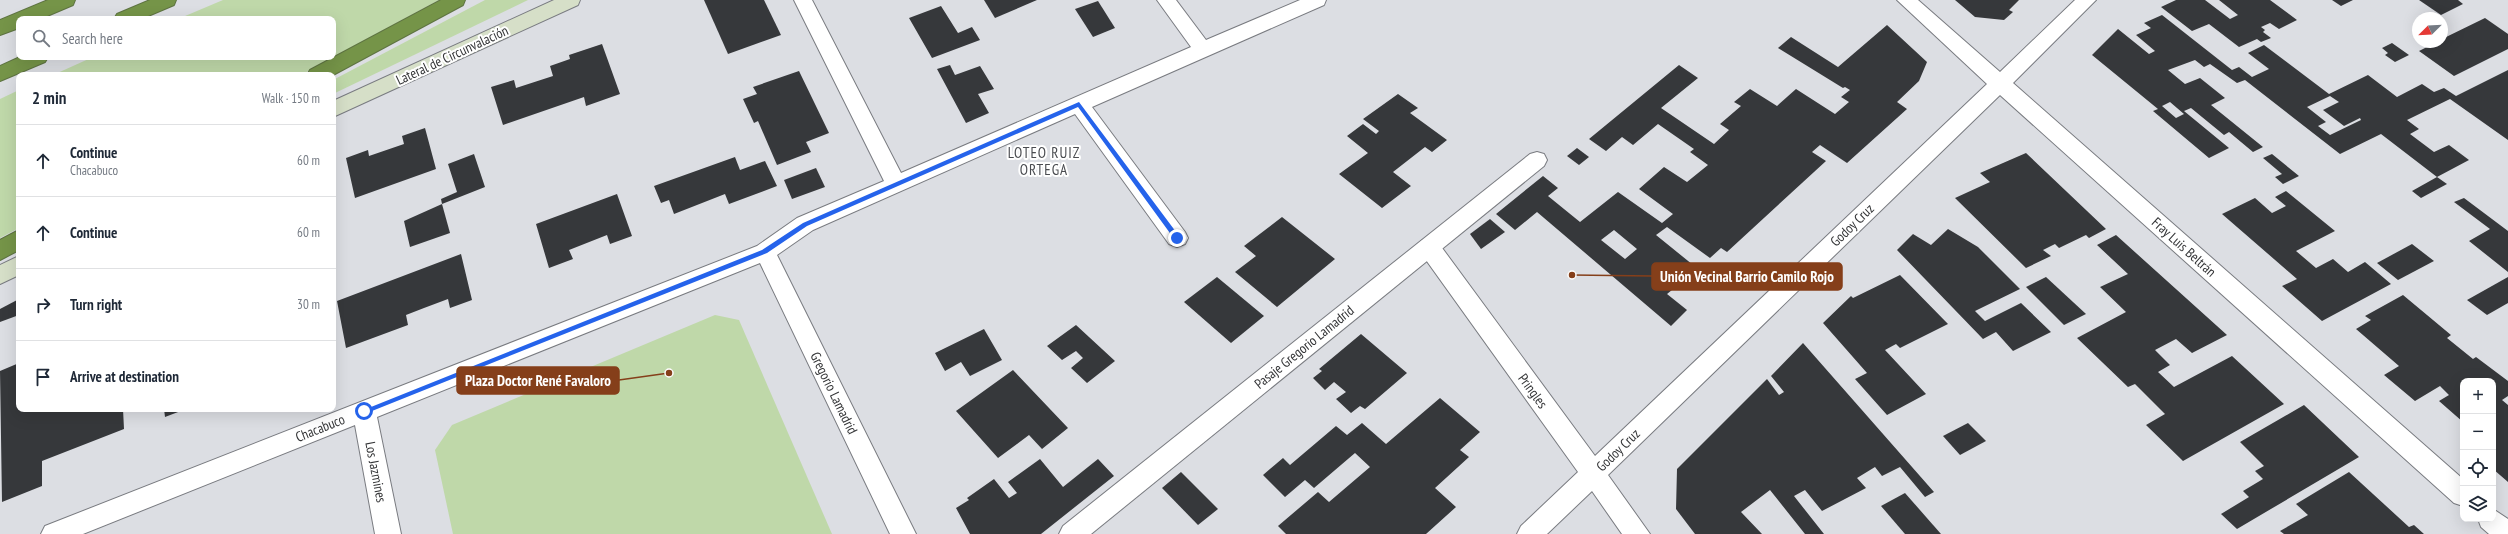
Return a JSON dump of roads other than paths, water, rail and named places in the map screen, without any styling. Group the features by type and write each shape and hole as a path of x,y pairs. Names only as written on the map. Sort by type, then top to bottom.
{"highway":[{"path":"29,16 66,0"},
{"path":"131,16 167,0"},
{"path":"323,72 456,0"},
{"path":"0,28 16,22"},
{"path":"0,74 31,60"},
{"path":"0,251 16,242"}],"street":[{"name":"Lateral de Circunvalación","path":"336,109 571,0"},
{"path":"803,0 896,184"},
{"path":"1166,0 1203,50"},
{"name":"Chacabuco","path":"54,534 765,252 805,224 1317,0"},
{"name":"Fray Luis Beltrán","path":"1906,0 2460,492"},
{"name":"Godoy Cruz","path":"1530,534 2088,0"},
{"path":"1079,104 1177,238"},
{"name":"Pasaje Gregorio Lamadrid","path":"1072,534 1537,160"},
{"name":"Pringles","path":"1429,247 1637,534"},
{"name":"Gregorio Lamadrid","path":"765,252 903,534"},
{"path":"0,275 16,267"},
{"name":"Los Jazmines","path":"364,411 388,534"},
{"path":"2493,522 2507,534"}],"place":[{"name":"Unión Vecinal Barrio Camilo Rojo","path":"1572,275"},
{"name":"Plaza Doctor René Favaloro","path":"669,373"}],"district":[{"name":"LOTEO RUIZ ORTEGA","path":"1044,160"}]}
